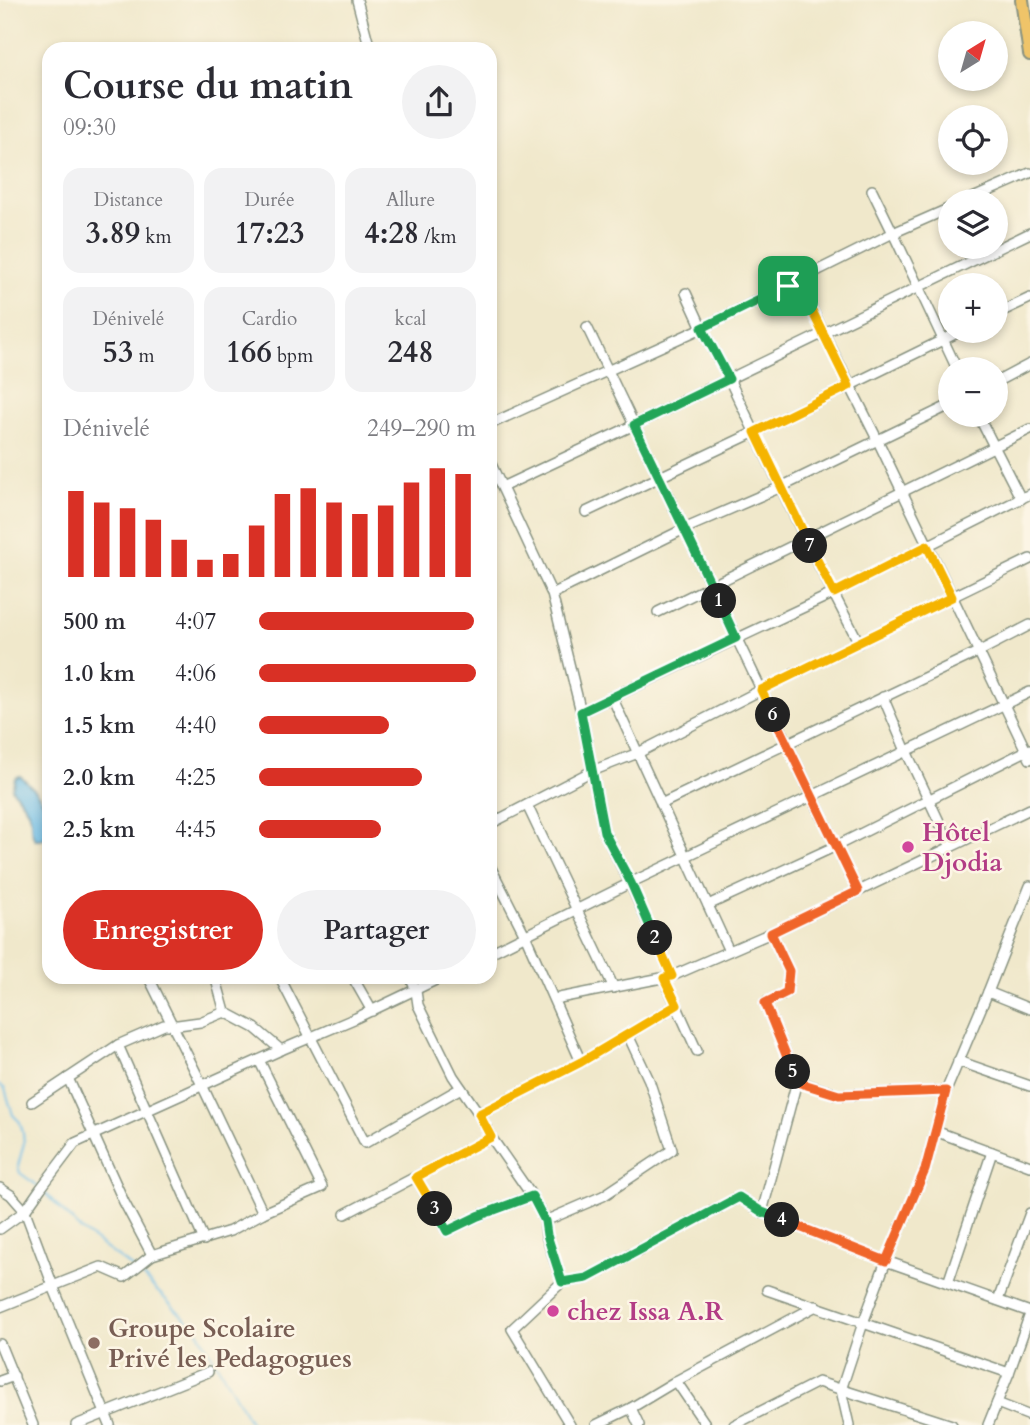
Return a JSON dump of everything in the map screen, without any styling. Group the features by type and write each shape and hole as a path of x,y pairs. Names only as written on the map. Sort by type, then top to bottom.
{"main road":[{"path":"1022,0 1030,54"}],"street":[{"path":"357,0 368,42"},
{"path":"993,189 1030,173"},
{"path":"872,190 938,331"},
{"path":"497,421 702,328 938,213"},
{"path":"502,487 1030,233"},
{"path":"708,905 1029,753 798,282"},
{"path":"686,293 859,643"},
{"path":"1008,308 1030,298"},
{"path":"587,327 858,891"},
{"path":"586,512 938,341"},
{"path":"1008,376 1030,364"},
{"path":"552,594 684,529 781,487 938,411"},
{"path":"581,712 834,593 1026,496 984,427"},
{"path":"658,612 1030,429"},
{"path":"497,477 552,594 581,712 604,832 631,883 697,1051"},
{"path":"497,820 592,771 638,753 1030,559"},
{"path":"661,804 1030,625"},
{"path":"497,949 1030,692"},
{"path":"612,697 729,951"},
{"path":"883,697 951,847"},
{"path":"527,805 614,988"},
{"path":"554,999 668,977 771,933 1030,809"},
{"path":"497,880 525,935 581,1062"},
{"path":"849,1425 841,1390 863,1323 925,1170 946,1091 1030,886"},
{"path":"762,1212 797,1082 765,1003 787,992 789,971 771,933"},
{"path":"152,984 263,1213"},
{"path":"217,984 225,1012 255,1028 281,1050"},
{"path":"284,984 365,1143 461,1088"},
{"path":"357,984 372,1011"},
{"path":"413,984 418,1005 453,1076 532,1196 545,1221 562,1282"},
{"path":"0,1228 25,1211 75,1143 429,984"},
{"path":"988,992 1030,1009"},
{"path":"479,1114 581,1062 677,1005"},
{"path":"32,1102 118,1045 164,1024 201,1022 225,1012"},
{"path":"545,1221 603,1196 672,1150 649,1080 628,1035"},
{"path":"118,1045 204,1240"},
{"path":"0,1307 102,1267 124,1277 152,1255 230,1231 322,1187 259,1060"},
{"path":"958,1062 1030,1086"},
{"path":"68,1078 124,1202 152,1255"},
{"path":"797,1082 839,1095 946,1091"},
{"path":"935,1131 1030,1166"},
{"path":"345,1214 491,1137"},
{"path":"947,1283 992,1152"},
{"path":"416,1177 447,1231 532,1196"},
{"path":"0,1188 11,1195 25,1211 110,1425"},
{"path":"570,1425 512,1329 562,1282 587,1278 739,1197 762,1212 886,1261 1030,1313 988,1425"},
{"path":"998,1300 1030,1213"},
{"path":"767,1290 1009,1373"},
{"path":"596,1425 816,1306"},
{"path":"0,1344 33,1425"},
{"path":"76,1425 208,1372"},
{"path":"0,1381 13,1376"},
{"path":"676,1381 706,1425"},
{"path":"734,1425 818,1382 951,1425"},
{"path":"997,1403 1030,1416"},
{"path":"631,1408 639,1425"}],"water":[{"path":"20,776 42,801 42,839 35,839 30,815 12,789 15,778"}],"waterway":[{"path":"0,1085 5,1089 13,1115 20,1122 23,1133 24,1143 18,1166 20,1173 38,1186"},
{"path":"44,1192 82,1231 133,1268"},
{"path":"137,1271 198,1331 252,1425"}],"place":[{"name":"Hôtel Djodia","path":"908,847"},
{"name":"chez Issa A.R","path":"553,1311"},
{"name":"Groupe Scolaire Privé les Pedagogues","path":"94,1343"}],"route":[{"path":"798,282 849,386 755,432 806,540 834,593 927,546 952,597 761,690 858,891 771,933 789,971 787,992 765,1003 797,1082 839,1095 946,1091 925,1170 886,1261 762,1212 739,1197 587,1278 562,1282 545,1221 532,1196 447,1231 416,1177 491,1137 479,1114 581,1062 677,1005 664,978 672,976 631,883 604,832 581,712 736,638 634,425 729,379 702,328 788,286 798,282"}]}
